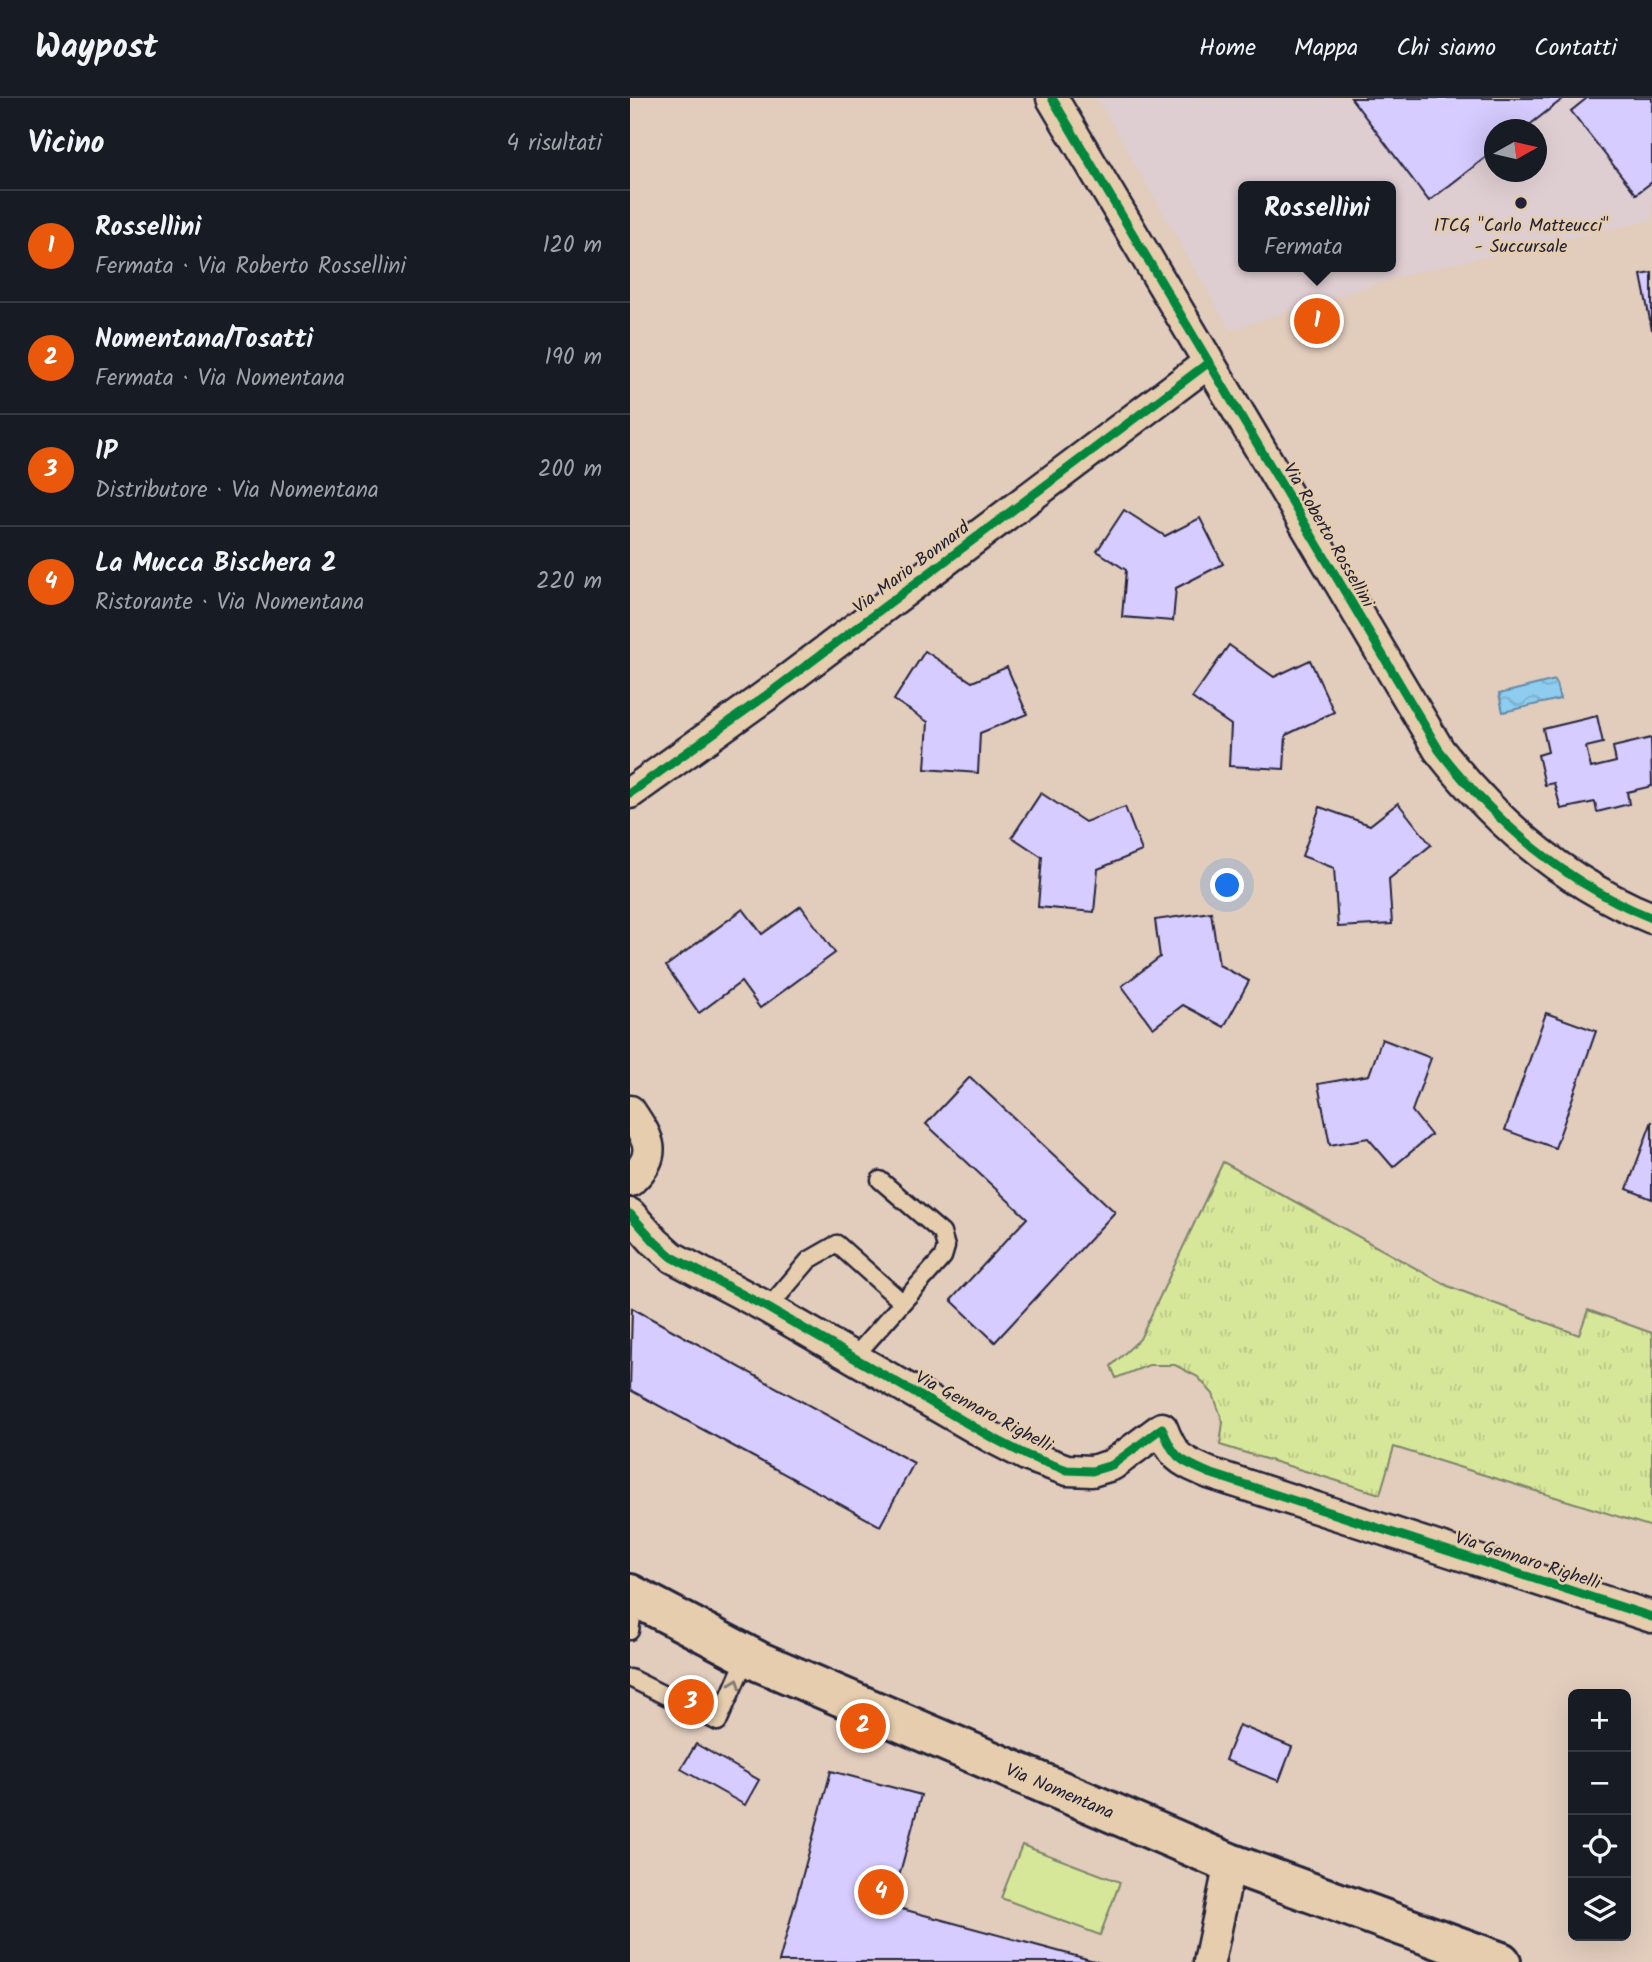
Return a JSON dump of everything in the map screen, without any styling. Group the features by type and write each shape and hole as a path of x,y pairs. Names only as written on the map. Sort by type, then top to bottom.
{"main road":[{"name":"Via Nomentana","path":"632,1608 1230,1863 1501,1962"}],"street":[{"name":"Via Roberto Rossellini","path":"1052,98 1428,734 1486,807 1533,849 1582,883 1629,909 1652,918"},
{"name":"Via Mario Bonnard","path":"630,793 771,692 1208,363"},
{"path":"630,1111 645,1136 649,1157 644,1168 630,1181"},
{"name":"Via Gennaro Righelli","path":"630,1214 672,1257 854,1356 991,1437 1046,1464 1080,1472 1103,1469 1163,1429 1169,1445 1180,1460 1209,1473 1652,1617"},
{"path":"1209,1962 1230,1863"}],"lane":[{"path":"854,1356 943,1257 946,1240 942,1233 880,1180"},
{"path":"768,1308 809,1261 837,1244 902,1302"},
{"path":"630,1678 718,1722 747,1656"}],"shaded area":[{"name":"ITCG \"Carlo Matteucci\" - Succursale","path":"1097,98 1652,98 1652,220 1415,272 1230,330"}],"green space":[{"path":"1223,1162 1448,1286 1579,1335 1588,1310 1652,1333 1652,1527 1394,1447 1380,1494 1220,1445 1223,1422 1213,1394 1198,1377 1175,1365 1149,1365 1116,1378 1111,1366 1140,1339"},
{"path":"1022,1845 1120,1882 1100,1935 1001,1898"}],"water":[{"path":"1555,680 1560,699 1503,712 1499,694"}],"building":[{"path":"1351,98 1564,98 1537,119 1484,119 1484,159 1429,201"},
{"path":"1587,98 1652,98 1652,182 1636,194 1571,111"},
{"path":"1652,273 1652,330 1641,275"},
{"path":"1124,510 1165,536 1200,518 1223,564 1176,588 1173,621 1122,617 1126,570 1097,551"},
{"path":"1229,645 1274,677 1310,660 1334,712 1286,735 1284,769 1229,766 1231,725 1192,698"},
{"path":"925,651 972,682 1007,667 1027,714 980,733 978,773 925,769 928,722 894,700"},
{"path":"1597,716 1603,743 1586,747 1591,768 1616,762 1613,747 1651,738 1652,786 1627,792 1629,804 1597,812 1595,802 1561,809 1554,783 1545,785 1538,755 1548,752 1543,729"},
{"path":"1041,793 1085,822 1125,807 1142,851 1098,869 1094,912 1038,907 1042,857 1012,837"},
{"path":"1398,803 1431,845 1389,879 1392,924 1338,927 1334,868 1302,856 1320,807 1370,825"},
{"path":"801,906 835,953 760,1008 741,982 699,1013 666,966 743,909 762,934"},
{"path":"1211,912 1219,965 1249,981 1224,1027 1183,1005 1153,1028 1122,986 1160,957 1155,920"},
{"path":"1546,1013 1596,1031 1555,1148 1505,1130"},
{"path":"1382,1039 1431,1058 1412,1111 1431,1135 1393,1167 1368,1138 1330,1145 1318,1084 1369,1075"},
{"path":"970,1077 1115,1212 995,1342 951,1300 1027,1218 926,1124"},
{"path":"1652,1121 1652,1199 1627,1189"},
{"path":"632,1308 914,1463 880,1526 630,1390"},
{"path":"684,1679 714,1695 698,1724 668,1708"},
{"path":"1239,1725 1292,1747 1279,1781 1225,1760"},
{"path":"696,1744 759,1780 745,1805 681,1769"},
{"path":"831,1771 921,1795 891,1906 1098,1962 779,1962"}],"cycle path":[{"path":"1052,98 1439,750 1484,802 1534,848 1590,887 1652,918"},
{"path":"630,793 771,692 1208,363"},
{"path":"630,1214 672,1257 768,1308 1028,1456 1067,1470 1092,1471 1112,1465 1162,1428 1170,1446 1179,1457 1209,1473 1652,1617"}],"place":[{"name":"ITCG \"Carlo Matteucci\" - Succursale","path":"1521,203"},
{"name":"Rossellini","path":"1317,321"},
{"name":"IP","path":"691,1702"},
{"name":"Nomentana/Tosatti","path":"863,1726"},
{"name":"La Mucca Bischera 2","path":"881,1892"}]}
